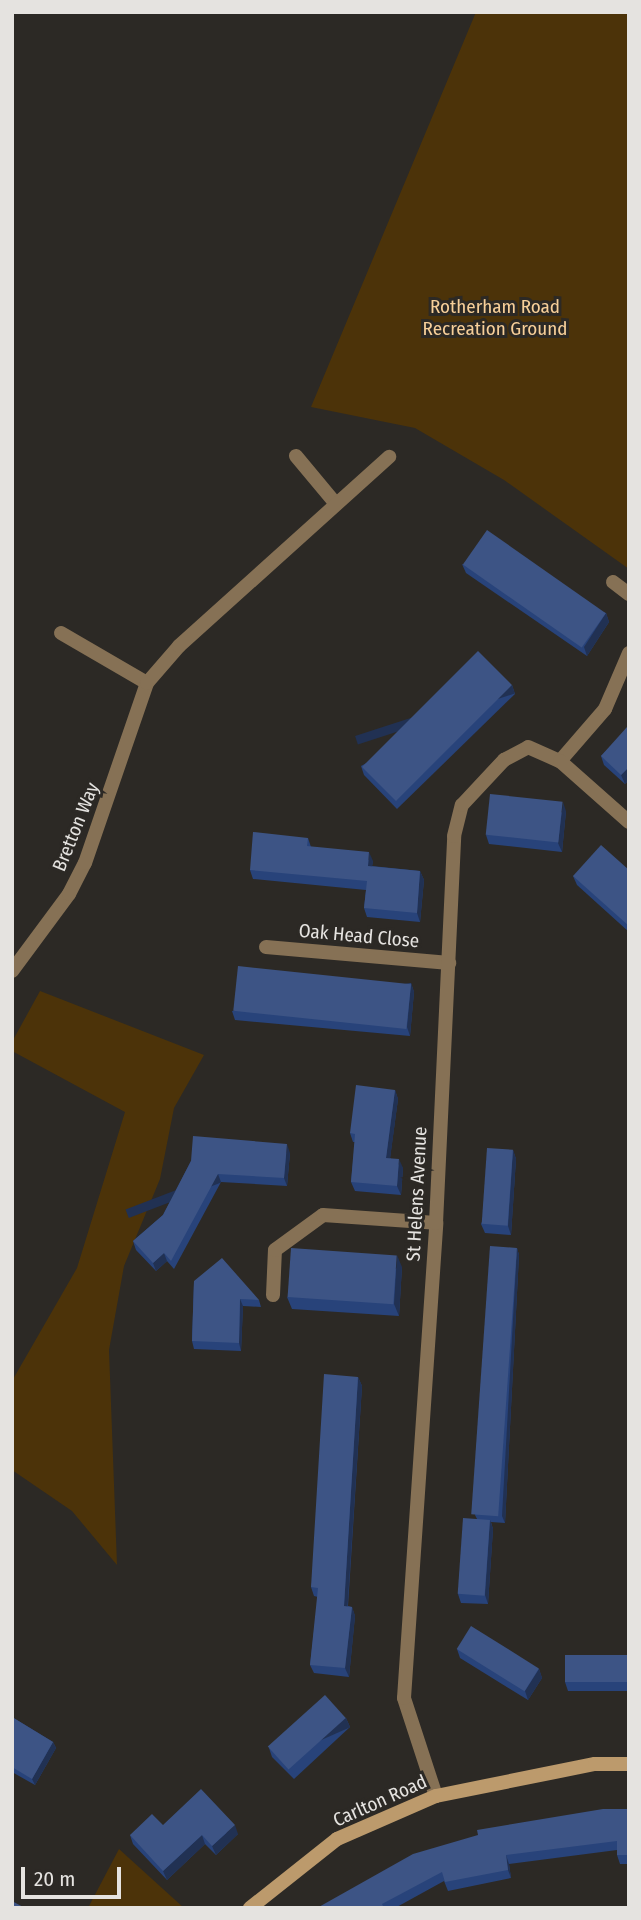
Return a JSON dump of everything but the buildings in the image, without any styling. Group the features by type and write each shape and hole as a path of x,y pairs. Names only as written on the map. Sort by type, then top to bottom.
{"main road":[{"name":"Carlton Road","path":"250,1908 337,1839 436,1796 595,1764 629,1764"}],"street":[{"path":"296,456 336,503"},
{"name":"Bretton Way","path":"12,971 62,905 85,863 147,682 179,646 389,457"},
{"path":"613,582 629,594"},
{"path":"61,633 147,682"},
{"path":"560,761 605,709 629,653"},
{"name":"St Helens Avenue","path":"436,1796 404,1698 436,1223 454,836 462,805 504,760 528,747 560,761 629,822"},
{"name":"Oak Head Close","path":"266,947 449,963"},
{"path":"273,1295 275,1250 323,1215 436,1223"}],"green space":[{"name":"Rotherham Road Recreation Ground","path":"476,12 629,12 629,569 504,480 415,428 311,407"},
{"path":"40,991 204,1055 174,1108 160,1179 124,1266 109,1350 117,1565 72,1511 12,1470 12,1381 77,1268 125,1112 12,1051 12,1042"},
{"path":"119,1849 184,1908 88,1908"}]}
